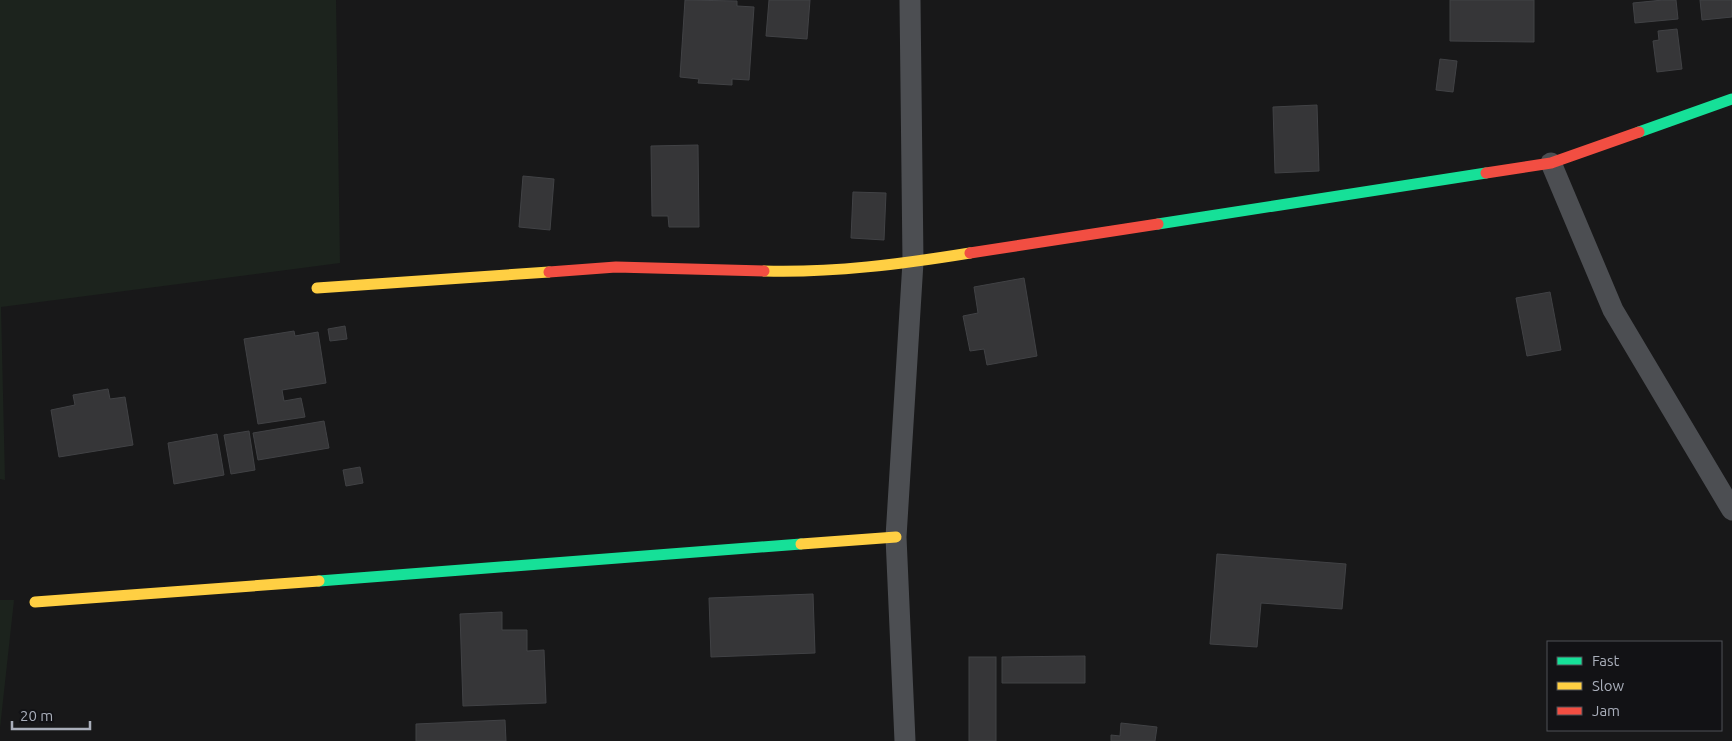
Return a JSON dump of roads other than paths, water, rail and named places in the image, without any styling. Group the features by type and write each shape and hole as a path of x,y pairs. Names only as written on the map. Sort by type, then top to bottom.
{"street":[{"path":"905,741 896,537 913,262 910,0"},
{"path":"317,288 616,266 802,272 913,262 1551,163 1732,99"},
{"path":"1551,163 1612,310 1732,510"},
{"path":"35,602 896,537"}]}
